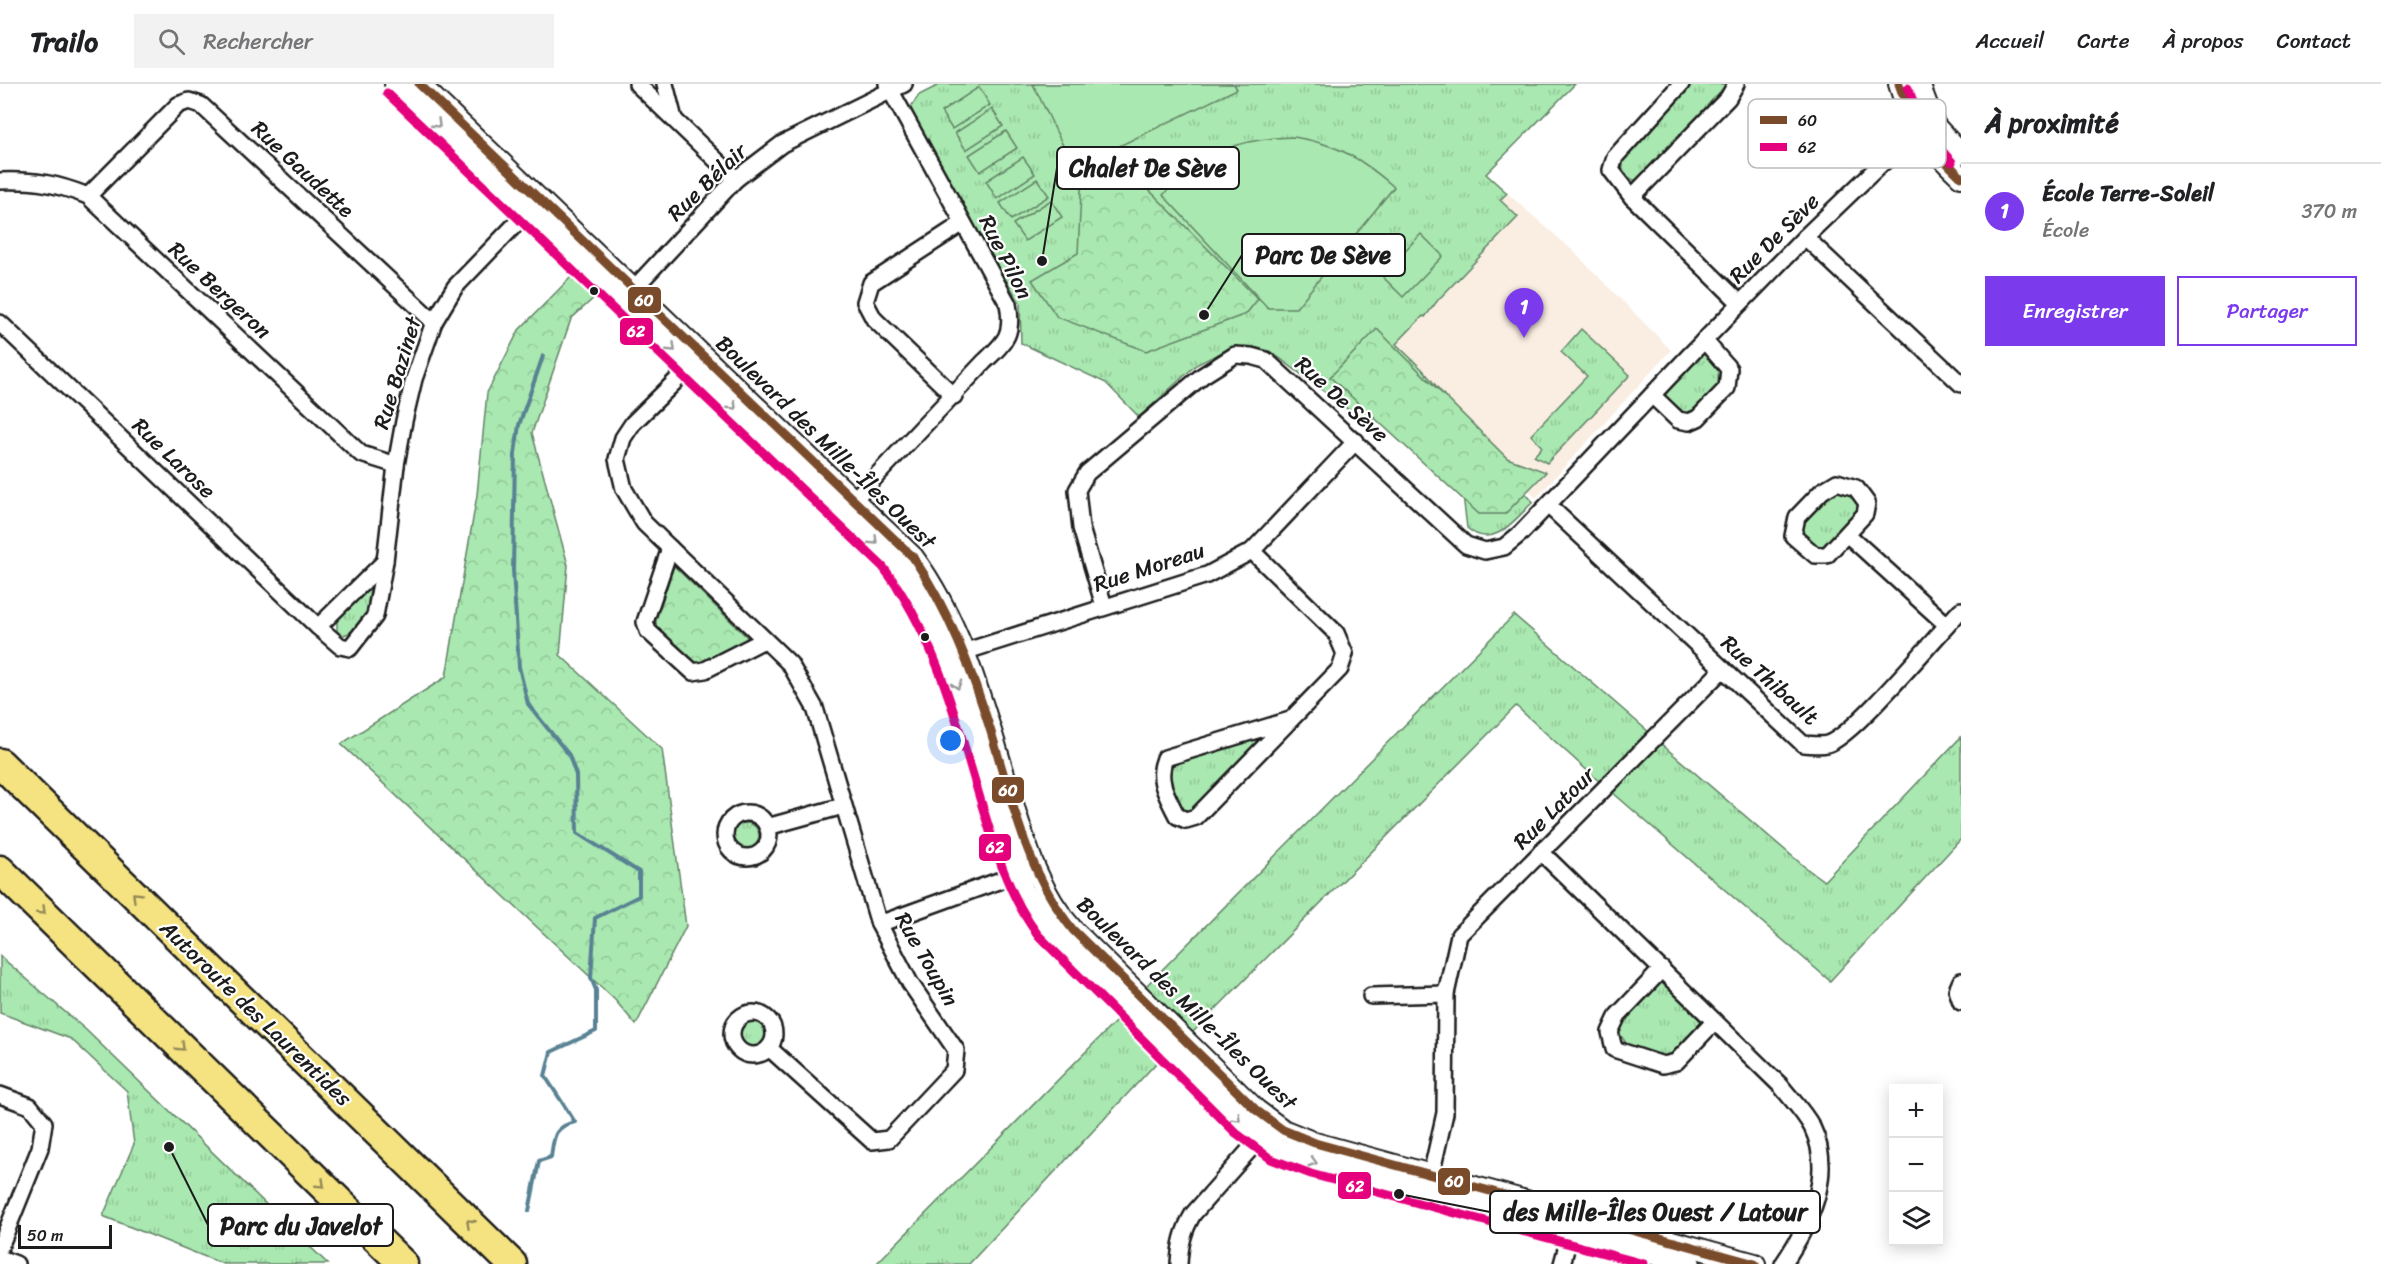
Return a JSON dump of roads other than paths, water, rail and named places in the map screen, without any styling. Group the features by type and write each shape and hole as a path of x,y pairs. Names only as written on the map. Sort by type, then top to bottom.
{"highway":[{"name":"Autoroute des Laurentides","path":"0,763 512,1264"},
{"path":"0,870 403,1264"}],"street":[{"name":"Boulevard des Mille-Îles Ouest","path":"395,84 534,205"},
{"name":"Boulevard des Mille-Îles Ouest","path":"419,84 534,205 849,506 892,559 956,654 1025,871 1029,902 1053,936 1244,1125 1266,1131 1277,1149 1306,1160 1429,1184 1574,1223 1755,1264"},
{"path":"637,84 676,124 736,179"},
{"path":"665,84 676,124"},
{"path":"1681,84 1615,157 1611,171 1632,197 1740,303"},
{"path":"1632,197 1728,99 1736,84"},
{"path":"1899,84 1904,99"},
{"path":"1918,84 1921,99"},
{"name":"Rue Bélair","path":"628,295 736,179 782,144 894,86"},
{"name":"Rue Pilon","path":"849,506 1007,340 1011,318 1008,304 963,223 894,86"},
{"name":"Rue Gaudette","path":"88,196 178,105 189,101 201,105 434,322"},
{"path":"1946,143 1961,154"},
{"path":"1946,156 1961,177"},
{"name":"Rue De Sève","path":"1104,606 1081,528 1077,490 1087,473 1210,371 1235,356 1251,356 1266,360 1466,545 1485,550 1504,547 1549,506 1704,340 1877,168"},
{"name":"Rue Bergeron","path":"0,181 36,180 88,196 361,454 396,465"},
{"name":"Rue Bazinet","path":"318,627 340,646 350,648 375,616 385,561 396,465 414,379 434,322 454,287 534,205"},
{"path":"954,396 874,319 865,302 871,283 963,223"},
{"path":"1805,237 1961,384"},
{"name":"Rue Larose","path":"0,322 318,627"},
{"path":"1652,394 1678,420 1689,422 1698,418 1727,388 1730,369 1704,340"},
{"name":"Rue Toupin","path":"696,360 633,423 623,438 617,459 624,489 644,523 790,664 815,708 879,924 910,983 956,1050 954,1070 889,1139 872,1141 769,1048"},
{"name":"Rue Moreau","path":"956,654 1207,575 1252,551 1356,441"},
{"path":"1837,482 1856,488 1867,503 1865,514 1848,535 1827,555 1815,555 1793,536 1797,517 1822,491 1837,482"},
{"name":"Rue Thibault","path":"1549,506 1803,744 1826,744 1841,737 1872,707 1961,610"},
{"path":"1848,535 1947,625"},
{"path":"670,548 645,622 648,631 693,672 705,670 764,640"},
{"path":"1252,551 1336,633 1346,654 1340,669 1196,816 1186,820 1177,816 1162,784 1160,770 1164,758 1290,720"},
{"path":"318,627 385,561"},
{"name":"Rue Latour","path":"1429,1184 1445,1113 1446,994 1459,935 1723,669"},
{"path":"767,827 843,806"},
{"path":"1541,852 1781,1086 1811,1126 1822,1162 1816,1200 1802,1232 1783,1264"},
{"path":"879,924 1025,871"},
{"path":"1662,969 1618,1015 1610,1032 1614,1049 1663,1065 1676,1062 1714,1022"},
{"path":"1961,981 1957,990 1961,1002"},
{"path":"1371,996 1446,994"},
{"path":"0,1095 30,1106 44,1123 40,1148 0,1247"},
{"path":"1179,1264 1180,1245 1185,1228 1193,1214 1266,1131"},
{"name":"Boulevard des Mille-Îles Ouest","path":"1574,1223 1690,1264"},
{"path":"1562,1264 1574,1223"},
{"path":"0,1258 16,1264"}],"waterway":[{"path":"529,1211 539,1161 551,1157 554,1138 559,1130 575,1122 545,1076 551,1052 596,1031 596,990 591,978 595,918 639,896 639,872 577,833 576,775 569,755 528,704 519,667 513,570 515,453 519,425 543,356"}],"place":[{"name":"Chalet De Sève","path":"1042,261"},
{"name":"Parc De Sève","path":"1204,315"},
{"name":"École Terre-Soleil","path":"1524,338"},
{"name":"Parc du Javelot","path":"169,1147"},
{"name":"des Mille-Îles Ouest / Latour","path":"1399,1194"}]}
